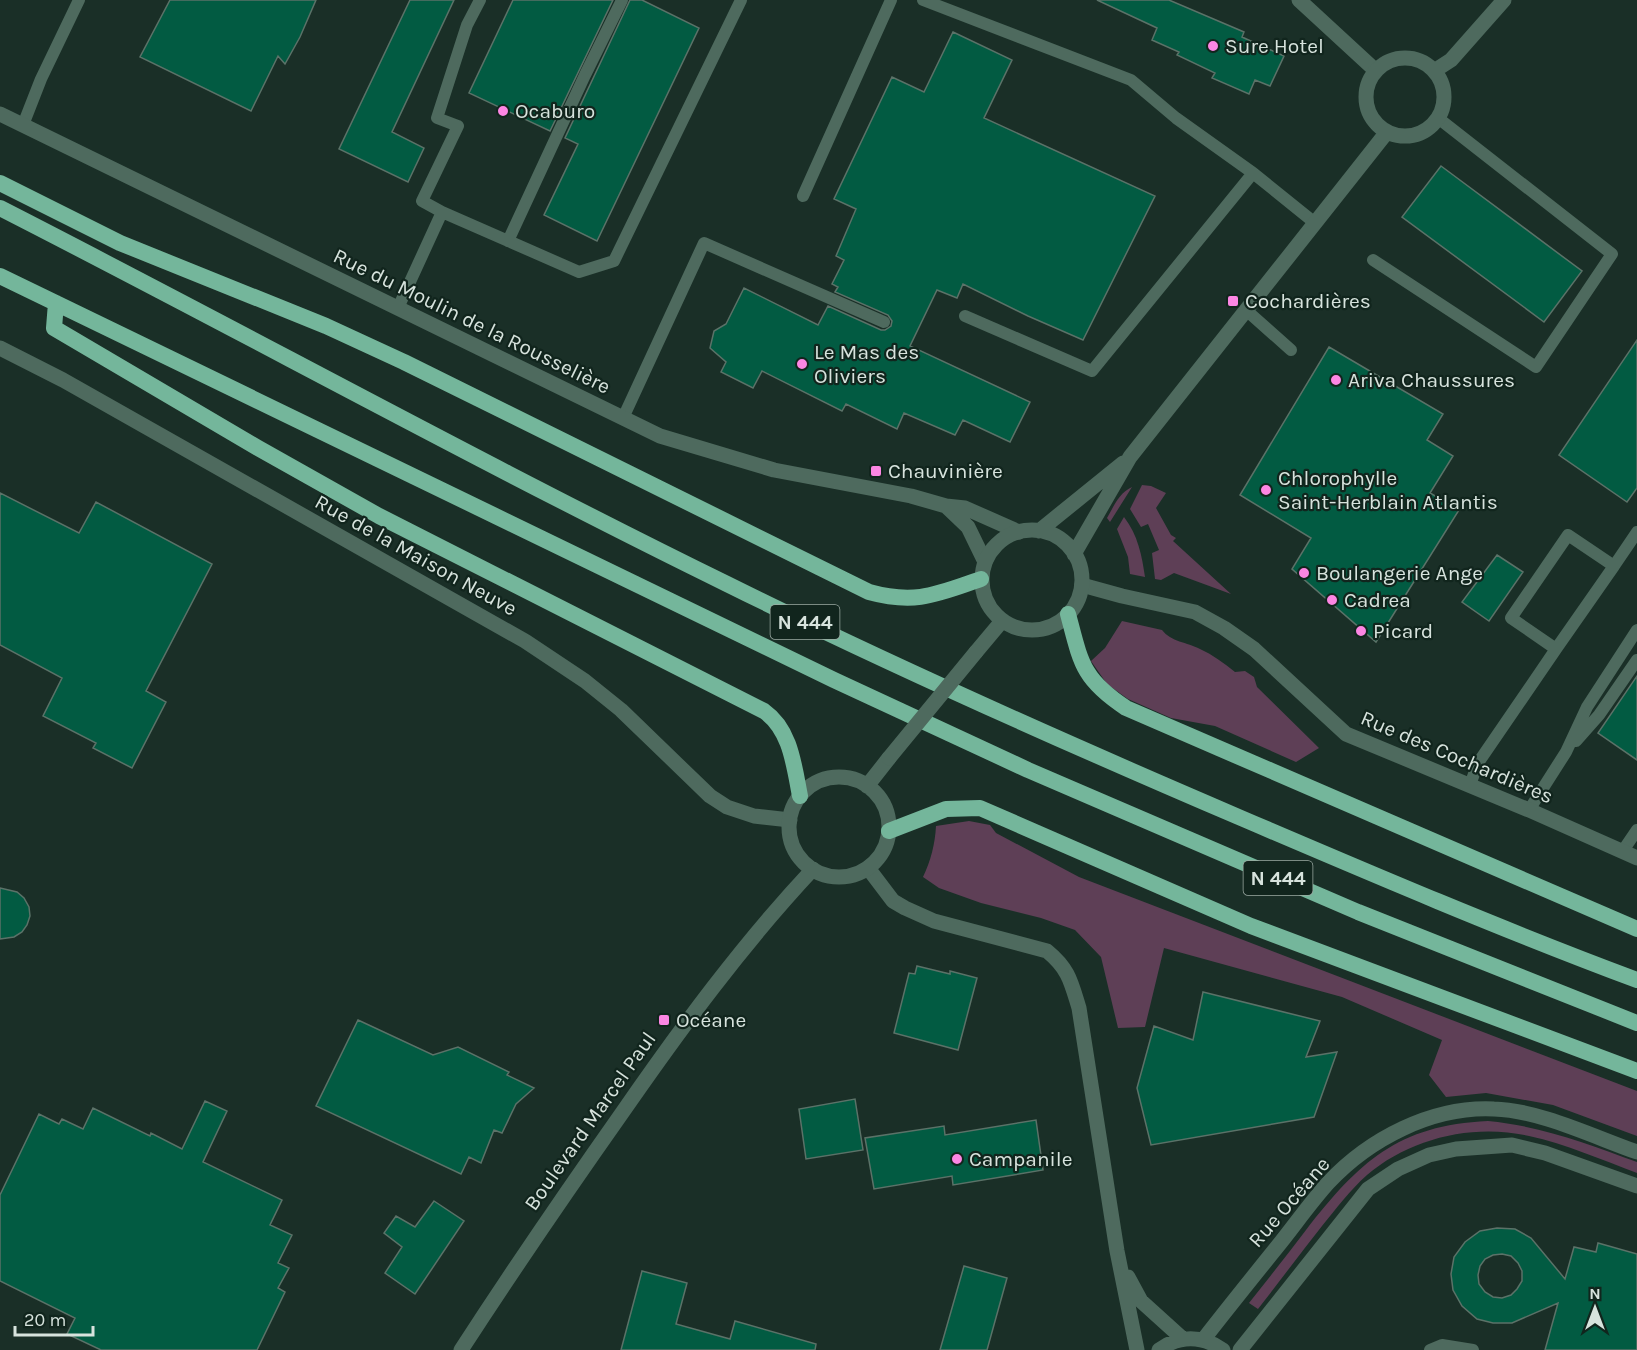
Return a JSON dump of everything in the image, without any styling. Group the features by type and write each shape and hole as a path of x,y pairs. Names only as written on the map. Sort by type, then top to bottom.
{"highway":[{"path":"0,183 120,243 326,326 404,362 869,592 889,598 907,599 941,593 981,579"},
{"name":"N 444","path":"0,208 507,474 730,586 867,651 1079,749 1334,858 1637,980"},
{"name":"N 444","path":"0,276 753,641 1029,770 1358,912 1637,1023"},
{"path":"56,303 54,328 258,448 379,516 764,711 778,724 788,741 800,796"},
{"path":"1068,615 1080,658 1089,677 1101,690 1126,708 1637,929"},
{"path":"889,831 946,809 980,808 1251,926 1637,1071"}],"street":[{"path":"1299,0 1376,70"},
{"path":"1434,71 1451,60 1504,0"},
{"path":"1405,58 1421,61 1434,71 1444,94 1442,110 1432,124 1419,133 1403,136 1387,132 1373,120 1366,104 1367,86 1376,70 1389,61 1405,58"},
{"name":"Rue du Moulin de la Rousselière","path":"0,114 660,436 774,470 974,510 1019,532"},
{"path":"1074,554 1130,457 1387,132"},
{"name":"Rue de la Maison Neuve","path":"0,348 63,380 525,640 577,675 621,710 655,741 695,784 727,807 754,816 790,820"},
{"path":"1039,531 1130,457"},
{"name":"Rue du Moulin de la Rousselière","path":"946,506 968,527 985,561"},
{"path":"1039,531 1059,538 1074,554 1082,574 1082,585 1075,606 1068,615 1052,627 1042,630 1021,629 1002,621 987,602 981,579 985,561 999,543 1019,532 1039,531"},
{"name":"Rue des Cochardières","path":"1082,585 1195,612 1224,628 1254,649 1346,734 1529,810 1637,858"},
{"path":"867,786 1002,621"},
{"path":"837,777 858,780 867,786 874,791 884,805 889,822 883,852 860,873 840,877 813,869 794,848 789,830 792,812 800,796 816,783 837,777"},
{"path":"868,868 893,901 905,909 945,924 1047,951 1069,974 1079,1008 1117,1251 1137,1350"},
{"name":"Boulevard Marcel Paul","path":"461,1350 550,1214 677,1034 784,900 813,869"},
{"name":"Rue Océane","path":"1203,1340 1328,1182 1367,1149 1396,1132 1425,1120 1456,1112 1494,1109 1532,1115 1637,1152"},
{"path":"1240,1350 1368,1189 1398,1169 1429,1155 1456,1149 1512,1145 1545,1153 1637,1186"},
{"path":"1117,1251 1131,1286 1142,1301 1183,1339"},
{"path":"1159,1350 1183,1339 1203,1340 1223,1350"}],"lane":[{"path":"23,125 41,80 79,0"},
{"path":"480,0 467,25 437,118 458,126 422,201 579,272 614,261 741,0"},
{"path":"508,241 622,0"},
{"path":"803,196 891,0"},
{"path":"923,0 1131,80 1176,118 1253,173 1315,223"},
{"path":"1372,260 1536,367 1612,254 1438,118"},
{"path":"965,316 1092,371 1253,173"},
{"path":"398,308 442,212"},
{"path":"623,418 704,243 884,322"},
{"path":"1246,310 1291,350"},
{"path":"1470,785 1478,763 1637,532"},
{"path":"1556,649 1511,618 1568,535 1614,566"},
{"path":"1529,810 1566,752 1587,707 1637,630"},
{"path":"1566,752 1599,715 1637,660"},
{"path":"1622,852 1637,830"},
{"path":"1430,1350 1442,1345 1473,1350"}],"shaded area":[{"path":"1142,485 1151,486 1166,493 1156,508 1171,535 1176,538 1173,541 1231,594 1174,573 1161,580 1155,579 1152,553 1159,550 1148,524 1141,527 1130,509"},
{"path":"1132,487 1110,522 1107,518 1120,496"},
{"path":"1124,517 1136,538 1145,577 1130,574 1128,557 1117,529"},
{"path":"1122,621 1162,630 1175,639 1223,662 1235,672 1245,671 1254,677 1257,687 1319,748 1296,762 1215,726 1171,718 1128,699 1107,684 1091,661 1105,648"},
{"path":"969,821 990,825 996,833 1079,877 1637,1091 1637,1136 1553,1105 1486,1093 1446,1097 1429,1075 1442,1040 1342,997 1164,948 1145,1027 1118,1028 1101,957 1075,930 1041,918 981,903 939,888 923,877 932,852 936,826"},
{"path":"1488,1121 1546,1131 1600,1149 1637,1162 1637,1173 1557,1143 1508,1132 1465,1133 1423,1143 1403,1151 1367,1175 1338,1206 1258,1309 1249,1303 1325,1206 1363,1167 1405,1139 1429,1130"}],"building":[{"path":"170,0 316,0 285,64 278,56 251,111 140,57"},
{"path":"410,0 454,0 392,132 424,148 408,182 339,149"},
{"path":"513,0 613,0 550,131 469,93"},
{"path":"630,0 642,0 699,28 597,241 544,215 578,144 565,138"},
{"name":"Sure Hotel","path":"1097,0 1169,0 1244,32 1242,37 1284,56 1270,86 1255,80 1249,94 1212,78 1215,73 1177,55 1179,52 1152,40 1157,28"},
{"path":"953,32 1012,60 984,118 1155,196 1083,340 963,284 957,298 937,290 910,346 1030,402 1010,442 963,420 955,435 904,413 897,429 846,404 842,411 762,371 753,388 721,372 726,362 710,348 714,331 726,324 744,288 818,325 828,306 881,330 891,326 892,321 888,315 835,292 838,287 832,284 844,260 836,256 856,209 834,199 892,77 924,92"},
{"path":"1441,166 1582,271 1544,322 1402,217"},
{"path":"1637,340 1637,488 1627,502 1559,455"},
{"path":"1329,347 1443,414 1427,440 1453,456 1430,493 1459,510 1376,642 1292,569 1311,538 1240,495"},
{"path":"0,493 79,533 96,502 212,564 146,691 166,702 132,768 93,748 96,743 43,716 62,678 0,645"},
{"path":"1497,555 1523,572 1489,621 1462,602"},
{"path":"1637,676 1637,760 1598,733"},
{"path":"0,888 17,892 24,898 29,907 30,916 22,932 14,937 0,939"},
{"path":"917,966 977,978 958,1050 894,1033 909,973 915,974"},
{"path":"1203,992 1320,1021 1306,1057 1337,1052 1314,1117 1151,1145 1137,1088 1154,1026 1193,1040"},
{"path":"358,1020 433,1055 458,1047 509,1072 507,1075 534,1088 516,1104 502,1133 494,1130 481,1163 469,1157 461,1174 316,1106"},
{"path":"855,1099 863,1150 806,1159 799,1109"},
{"path":"205,1101 227,1111 203,1162 282,1200 270,1225 292,1235 278,1263 289,1268 278,1288 285,1292 257,1350 101,1350 67,1334 75,1318 0,1281 0,1195 39,1114 59,1124 62,1119 83,1129 93,1108 182,1149"},
{"path":"1036,1120 1043,1170 953,1185 952,1176 874,1189 865,1138 944,1126 945,1135"},
{"path":"434,1201 464,1221 415,1294 385,1273 402,1247 384,1233 396,1216 415,1227"},
{"path":"1497,1228 1515,1229 1531,1238 1565,1279 1574,1247 1596,1252 1598,1243 1637,1254 1637,1350 1545,1350 1558,1303 1512,1323 1493,1323 1477,1319 1462,1306 1453,1290 1451,1274 1454,1257 1465,1242 1480,1231","holes":["1493,1255 1511,1256 1522,1271 1522,1281 1511,1295 1502,1298 1493,1297 1479,1284 1480,1266 1485,1259"]},
{"path":"964,1266 1007,1278 987,1350 940,1350"},
{"path":"642,1271 687,1283 676,1324 730,1339 735,1321 816,1344 815,1350 621,1350"}],"place":[{"name":"Sure Hotel","path":"1213,46"},
{"name":"Ocaburo","path":"503,111"},
{"name":"Cochardières","path":"1233,301"},
{"name":"Le Mas des Oliviers","path":"802,364"},
{"name":"Ariva Chaussures","path":"1336,380"},
{"name":"Chauvinière","path":"876,471"},
{"name":"Chlorophylle Saint-Herblain Atlantis","path":"1266,490"},
{"name":"Boulangerie Ange","path":"1304,573"},
{"name":"Cadrea","path":"1332,600"},
{"name":"Picard","path":"1361,631"},
{"name":"Océane","path":"664,1020"},
{"name":"Campanile","path":"957,1159"}]}
